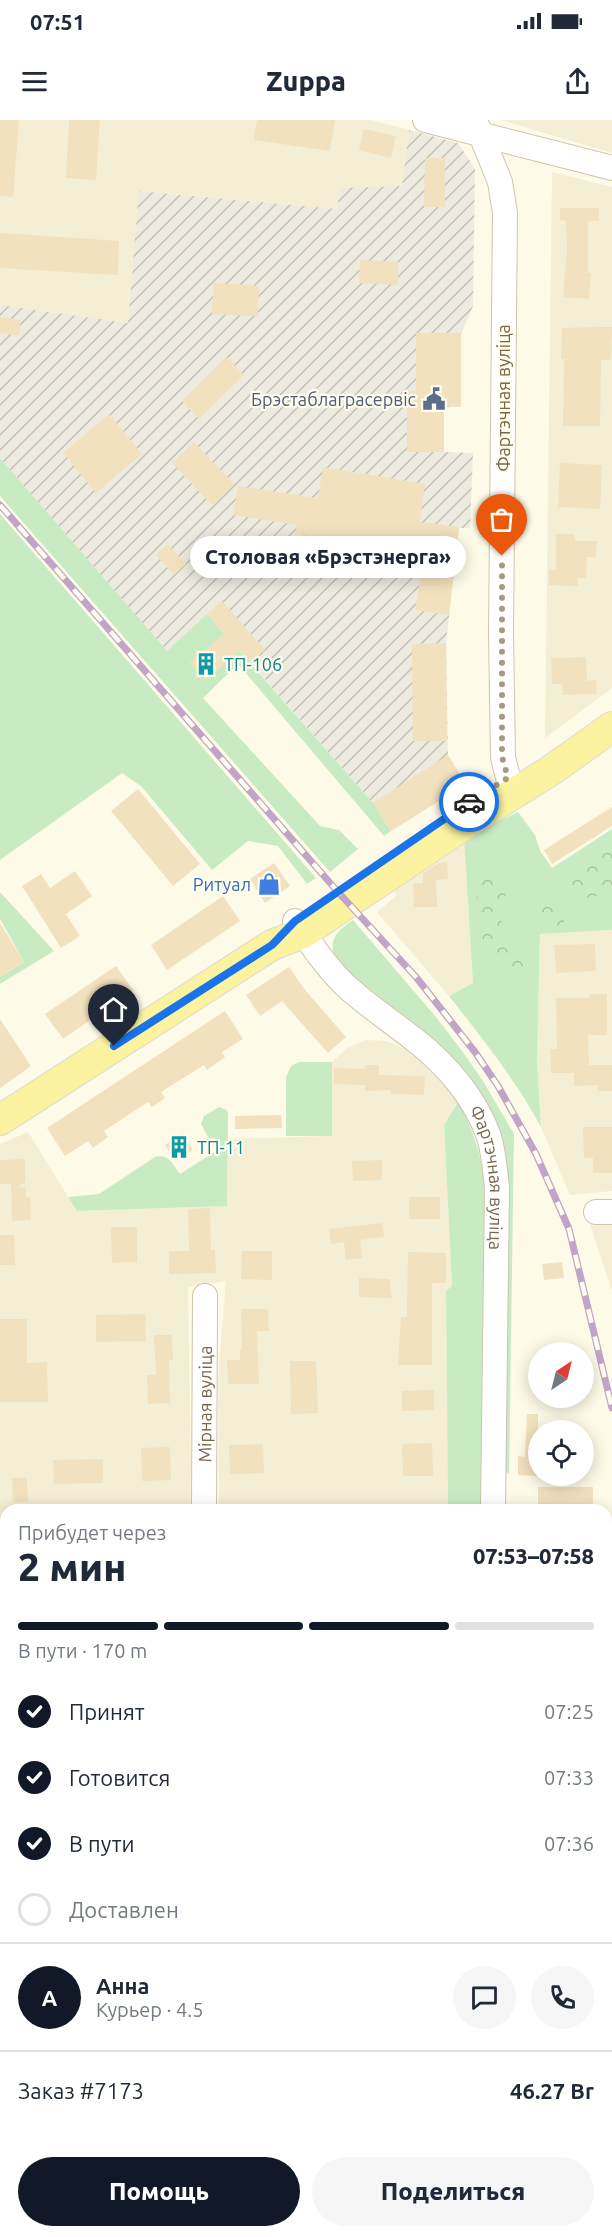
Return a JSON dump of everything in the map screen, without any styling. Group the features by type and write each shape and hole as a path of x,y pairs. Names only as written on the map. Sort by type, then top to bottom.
{"main road":[{"path":"512,785 542,757 612,708"},
{"path":"0,1120 299,927 459,808 512,785 612,727"}],"street":[{"path":"425,120 477,127 612,168"},
{"name":"Фартэчная вуліца","path":"477,127 500,182 505,213 502,757 512,785"},
{"name":"Фартэчная вуліца","path":"299,927 331,971 344,984 416,1040 450,1073 466,1093 489,1139 494,1160 497,1208 494,1504"},
{"name":"Мірная вуліца","path":"204,1504 205,1296"}],"shaded area":[{"path":"0,120 370,120 409,130 402,186 340,188 337,209 140,191 128,323 0,305"},
{"path":"501,120 612,120 612,153"},
{"path":"409,130 458,143 475,169 473,306 461,334 461,407 444,407 444,452 473,453 470,528 459,528 446,643 448,755 466,784 391,831 373,803 208,614 167,652 0,458 0,305 128,323 139,191 337,209 340,188 402,186"},
{"path":"552,172 612,187 612,688 545,738"},
{"path":"464,838 473,983 449,996 377,912 397,895 390,886"},
{"path":"612,930 612,1191 570,1195 541,1127 537,1062 540,934"},
{"path":"366,1040 386,1041 404,1048 424,1063 458,1102 444,1125 452,1286 446,1291 448,1504 219,1504 218,1379 226,1281 188,1287 192,1504 0,1504 0,1144 28,1132 77,1211 227,1206 228,1139 332,1136 332,1062 347,1048"},
{"path":"612,1220 612,1291 589,1221"}],"green space":[{"path":"0,458 167,651 207,614 373,803 391,831 384,836 238,664 203,698 320,826 339,830 358,849 330,872 0,496"},
{"path":"0,514 316,878 307,884 278,846 248,841 212,870 141,786 122,773 0,860"},
{"path":"518,812 535,835 540,851 552,868 612,829 612,930 540,934 537,1062 541,1127 510,1076 449,996 473,983 464,838"},
{"path":"612,848 612,886 590,898 574,893 569,878 573,870 581,861"},
{"path":"489,871 499,874 504,879 506,887 501,923 503,931 528,959 525,971 516,976 506,974 490,960 479,937 476,883 481,874"},
{"path":"0,892 54,951 0,984 0,977 24,962 0,919"},
{"path":"554,901 564,912 564,922 562,926 553,931 542,925 539,915 542,904"},
{"path":"353,920 462,1051 483,1081 514,1134 509,1474 504,1470 502,1145 336,960 333,953 333,941 338,932"},
{"path":"299,1062 332,1062 332,1136 286,1136 286,1077 291,1066"},
{"path":"458,1102 476,1144 486,1190 485,1504 448,1504 446,1291 452,1286 444,1125"},
{"path":"219,1107 227,1110 228,1114 227,1206 77,1211 68,1197 99,1194 155,1157 167,1158 180,1174 216,1151 201,1124 204,1116"}],"building":[{"path":"0,120 19,120 13,197 0,196"},
{"path":"69,120 100,120 96,180 66,178"},
{"path":"257,120 335,120 330,151 254,140"},
{"path":"364,129 396,136 391,158 359,150"},
{"path":"425,158 445,158 445,207 424,207"},
{"path":"560,208 599,208 599,221 588,221 588,273 591,273 589,299 563,297 567,249 566,221 560,220"},
{"path":"0,233 119,241 118,275 0,268"},
{"path":"360,260 398,262 398,285 359,283"},
{"path":"214,283 259,286 258,316 212,314"},
{"path":"0,317 21,320 19,336 0,333"},
{"path":"612,327 611,360 601,360 600,426 563,426 562,328"},
{"name":"Брэстаблаграсервіс","path":"416,333 461,333 461,407 444,406 444,452 407,452 407,391 416,391"},
{"path":"227,357 244,375 199,419 182,401"},
{"path":"109,414 142,454 96,493 63,453"},
{"path":"194,442 234,484 212,505 172,463"},
{"path":"560,463 602,465 600,509 558,507"},
{"path":"323,467 425,484 420,522 459,527 449,615 415,610 424,554 295,534 297,525 233,515 238,486 318,498"},
{"path":"556,534 573,534 576,541 597,541 596,557 587,557 586,578 578,578 578,586 549,585 549,570 556,570"},
{"path":"167,544 186,564 174,575 156,555"},
{"path":"222,601 265,650 250,663 240,651 205,680 190,662 224,634 207,614"},
{"path":"446,643 447,741 413,741 412,644"},
{"path":"586,657 587,681 596,680 597,694 563,695 562,684 552,684 551,658"},
{"path":"448,755 466,784 391,831 373,803"},
{"path":"138,789 200,864 173,886 111,811"},
{"path":"612,807 612,826 552,864 544,850"},
{"path":"447,862 448,879 436,880 437,907 414,907 413,884 423,883 423,873 439,863"},
{"path":"274,863 290,886 265,903 250,879"},
{"path":"75,871 92,896 66,914 80,936 61,948 22,886 41,874 50,888"},
{"path":"223,896 240,921 167,970 151,945"},
{"path":"0,923 24,962 0,977"},
{"path":"595,944 596,971 556,973 554,945"},
{"path":"116,966 133,990 63,1039 45,1014"},
{"path":"289,967 305,990 346,1037 328,1053 282,1001 260,1016 246,995"},
{"path":"589,994 607,994 607,1035 588,1035 589,1065 612,1065 612,1091 598,1091 598,1085 574,1086 574,1073 551,1073 550,1049 557,1049 556,998 589,998"},
{"path":"225,1011 243,1039 222,1052 225,1057 207,1070 204,1065 161,1092 165,1098 152,1107 148,1102 104,1131 108,1137 93,1148 88,1141 65,1156 47,1128"},
{"path":"0,1019 31,1066 0,1088"},
{"path":"365,1065 379,1065 379,1075 425,1076 424,1095 391,1094 391,1090 365,1091 365,1085 334,1084 334,1068 365,1069"},
{"path":"281,1115 282,1128 235,1129 235,1116"},
{"path":"583,1127 612,1127 612,1173 593,1173 593,1158 584,1158"},
{"name":"ТП-11","path":"183,1133 193,1150 176,1161 165,1145"},
{"path":"25,1159 25,1182 16,1188 25,1187 26,1197 30,1197 31,1220 12,1221 11,1184 0,1184 0,1160"},
{"path":"382,1160 382,1180 353,1181 352,1161"},
{"path":"409,1197 440,1197 440,1219 409,1219"},
{"path":"210,1208 211,1250 215,1250 216,1273 169,1274 169,1251 189,1251 188,1209"},
{"path":"382,1223 384,1237 360,1240 362,1258 346,1260 344,1242 331,1244 329,1229"},
{"path":"111,1227 137,1227 137,1262 112,1263"},
{"path":"0,1235 14,1235 15,1265 0,1265"},
{"path":"242,1251 272,1251 272,1280 241,1279"},
{"path":"408,1252 446,1253 446,1283 432,1283 432,1365 398,1365 401,1317 407,1317"},
{"path":"562,1262 564,1278 544,1280 542,1264"},
{"path":"359,1278 389,1279 392,1298 359,1297"},
{"path":"241,1309 268,1309 269,1331 257,1331 259,1384 228,1384 227,1360 240,1360 240,1349 242,1349"},
{"path":"145,1314 146,1341 96,1342 96,1315"},
{"path":"0,1319 27,1319 27,1363 47,1362 48,1402 0,1402"},
{"path":"154,1335 172,1335 173,1360 169,1360 170,1403 148,1404 147,1375 156,1375"},
{"path":"290,1361 316,1361 318,1413 291,1414"},
{"path":"434,1390 434,1410 402,1411 402,1391"},
{"path":"527,1414 538,1414 538,1420 528,1420 528,1476 518,1475 518,1456 525,1457"},
{"path":"432,1443 433,1476 403,1476 402,1444"},
{"path":"263,1444 264,1473 230,1474 229,1445"},
{"path":"170,1447 171,1480 142,1481 141,1448"},
{"path":"103,1459 103,1483 54,1484 53,1460"},
{"path":"12,1478 27,1478 28,1502 13,1502"},
{"path":"538,1487 593,1487 593,1504 538,1504"}],"railway":[{"path":"0,505 338,892 416,977 475,1052 498,1086 536,1154 569,1229 612,1408"}],"way so far":[{"path":"469,802 508,778 502,757 502,556"}],"place":[{"name":"Брэстаблаграсервіс","path":"434,399"},
{"name":"Столовая «Брэстэнерга»","path":"502,556"},
{"name":"ТП-106","path":"206,664"},
{"name":"Ритуал","path":"269,884"},
{"name":"ТП-11","path":"179,1147"}],"route":[{"path":"114,1046 272,945 295,921 469,802"}]}
